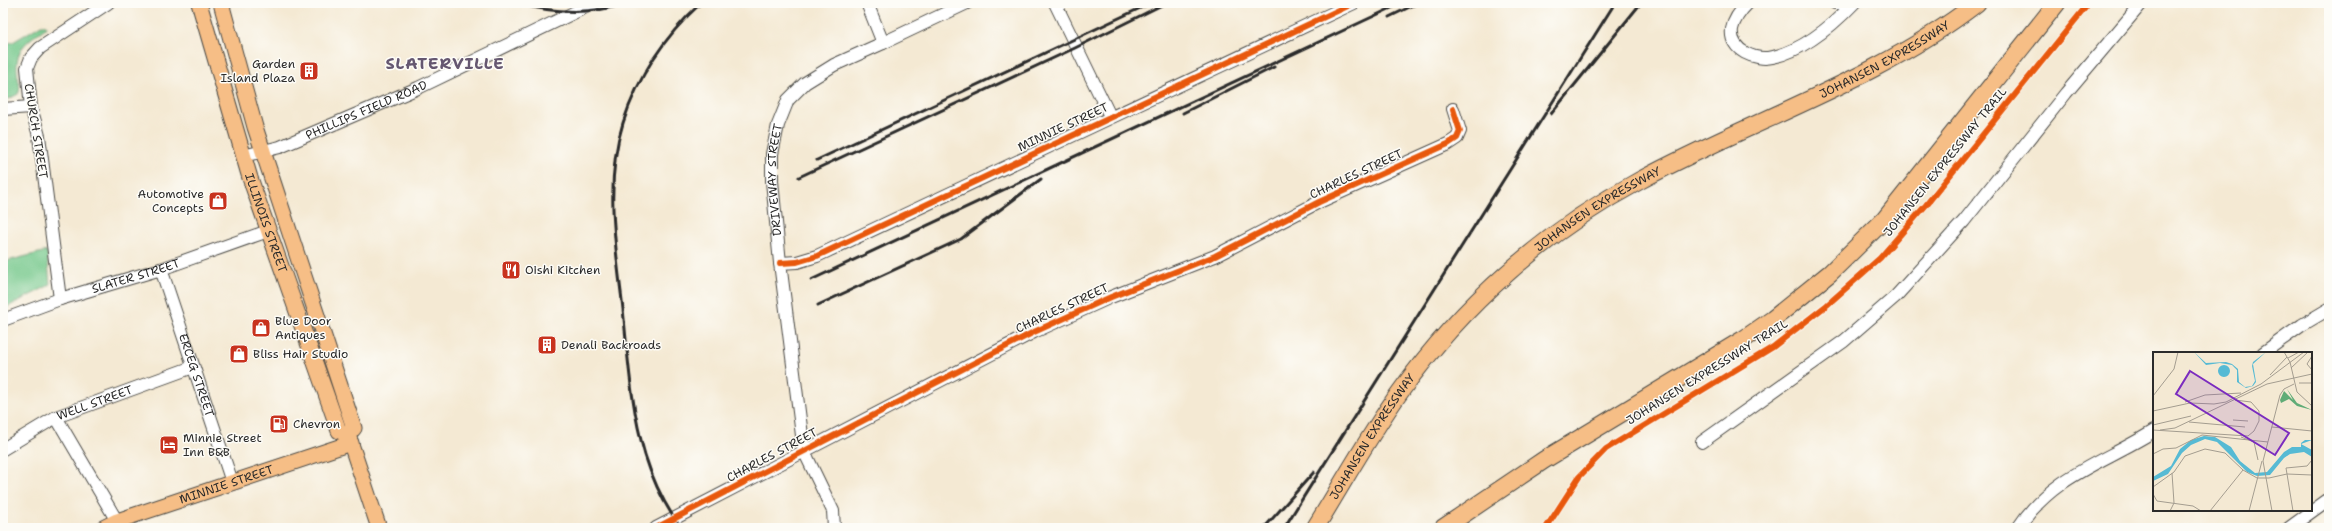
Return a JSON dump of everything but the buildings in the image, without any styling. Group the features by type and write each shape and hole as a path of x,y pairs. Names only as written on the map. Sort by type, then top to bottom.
{"highway":[{"name":"JOHANSEN EXPRESSWAY","path":"1315,528 1379,424 1428,355 1478,301 1536,250 1574,221 1638,181 1857,77 1929,36 1977,3"},
{"path":"1443,528 1544,460 1744,339 1784,310 1830,273 1864,241 1916,182 2057,3"}],"main road":[{"name":"ILLINOIS STREET","path":"199,3 243,156 268,231 339,431 349,439 379,528"},
{"name":"ILLINOIS STREET","path":"221,3 262,151 354,428 349,439"},
{"name":"MINNIE STREET","path":"103,528 119,524 349,439"}],"street":[{"name":"CHURCH STREET","path":"60,299 39,136 31,107 27,81 27,68 31,58 40,48 108,3"},
{"path":"866,3 882,43 968,3"},
{"path":"1055,3 1110,116"},
{"name":"MINNIE STREET","path":"780,263 797,262 817,256 1110,116 1354,3"},
{"path":"1748,3 1736,18 1732,28 1732,37 1743,52 1762,58 1773,57 1786,52 1818,35 1831,26 1854,3"},
{"path":"1834,3 1849,3"},
{"path":"1702,442 1844,341 1896,296 1964,221 2066,93 2142,3"},
{"name":"PHILLIPS FIELD ROAD","path":"243,156 280,147 418,88 588,4"},
{"name":"DRIVEWAY STREET","path":"834,528 833,512 804,451 780,263 772,181 772,154 778,125 788,100 805,83 834,66 882,43"},
{"path":"3,110 31,107"},
{"name":"CHARLES STREET","path":"656,528 1034,332 1111,297 1215,256 1319,202 1448,144 1457,138 1460,131 1453,109"},
{"name":"SLATER STREET","path":"3,320 60,299 161,269 268,231"},
{"name":"ERCEG STREET","path":"161,269 232,482"},
{"path":"2264,352 2329,309"},
{"name":"WELL STREET","path":"3,450 56,417 193,367"},
{"path":"56,417 119,524"},
{"path":"2018,528 2027,515 2046,494 2066,479 2153,432"},
{"path":"2290,528 2329,499"}],"green space":[{"path":"41,25 46,25 47,27 27,42 19,53 17,68 20,88 18,94 9,99 3,99 3,44 13,42"},
{"path":"47,251 50,285 3,309 3,262"}],"railway":[{"path":"516,3 557,11 586,11 613,7 627,3"},
{"path":"681,528 660,493 652,474 645,455 636,419 615,239 613,192 617,146 623,123 636,89 664,43 701,3"},
{"path":"817,160 1151,3"},
{"path":"799,177 1075,48 1166,3"},
{"path":"811,280 1402,3"},
{"path":"1389,17 1418,3"},
{"path":"1284,528 1615,3"},
{"path":"1551,114 1641,3"},
{"path":"1183,113 1274,67"},
{"path":"818,305 961,239 1041,179"},
{"path":"1264,528 1314,472"}],"cycle path":[{"path":"780,263 797,262 817,256 1354,3"},
{"name":"JOHANSEN EXPRESSWAY TRAIL","path":"1546,528 1579,477 1606,449 1773,347 1827,305 1880,258 1926,205 2089,3"},
{"path":"656,528 1034,332 1111,297 1215,256 1319,202 1448,144 1457,138 1460,131 1453,109"}],"place":[{"name":"Garden Island Plaza","path":"309,71"},
{"name":"Automotive Concepts","path":"218,201"},
{"name":"Oishi Kitchen","path":"511,270"},
{"name":"Blue Door Antiques","path":"261,328"},
{"name":"Denali Backroads","path":"547,345"},
{"name":"Bliss Hair Studio","path":"239,354"},
{"name":"Chevron","path":"279,424"},
{"name":"Minnie Street Inn B&B","path":"169,445"}],"district":[{"name":"SLATERVILLE","path":"445,63"}]}
